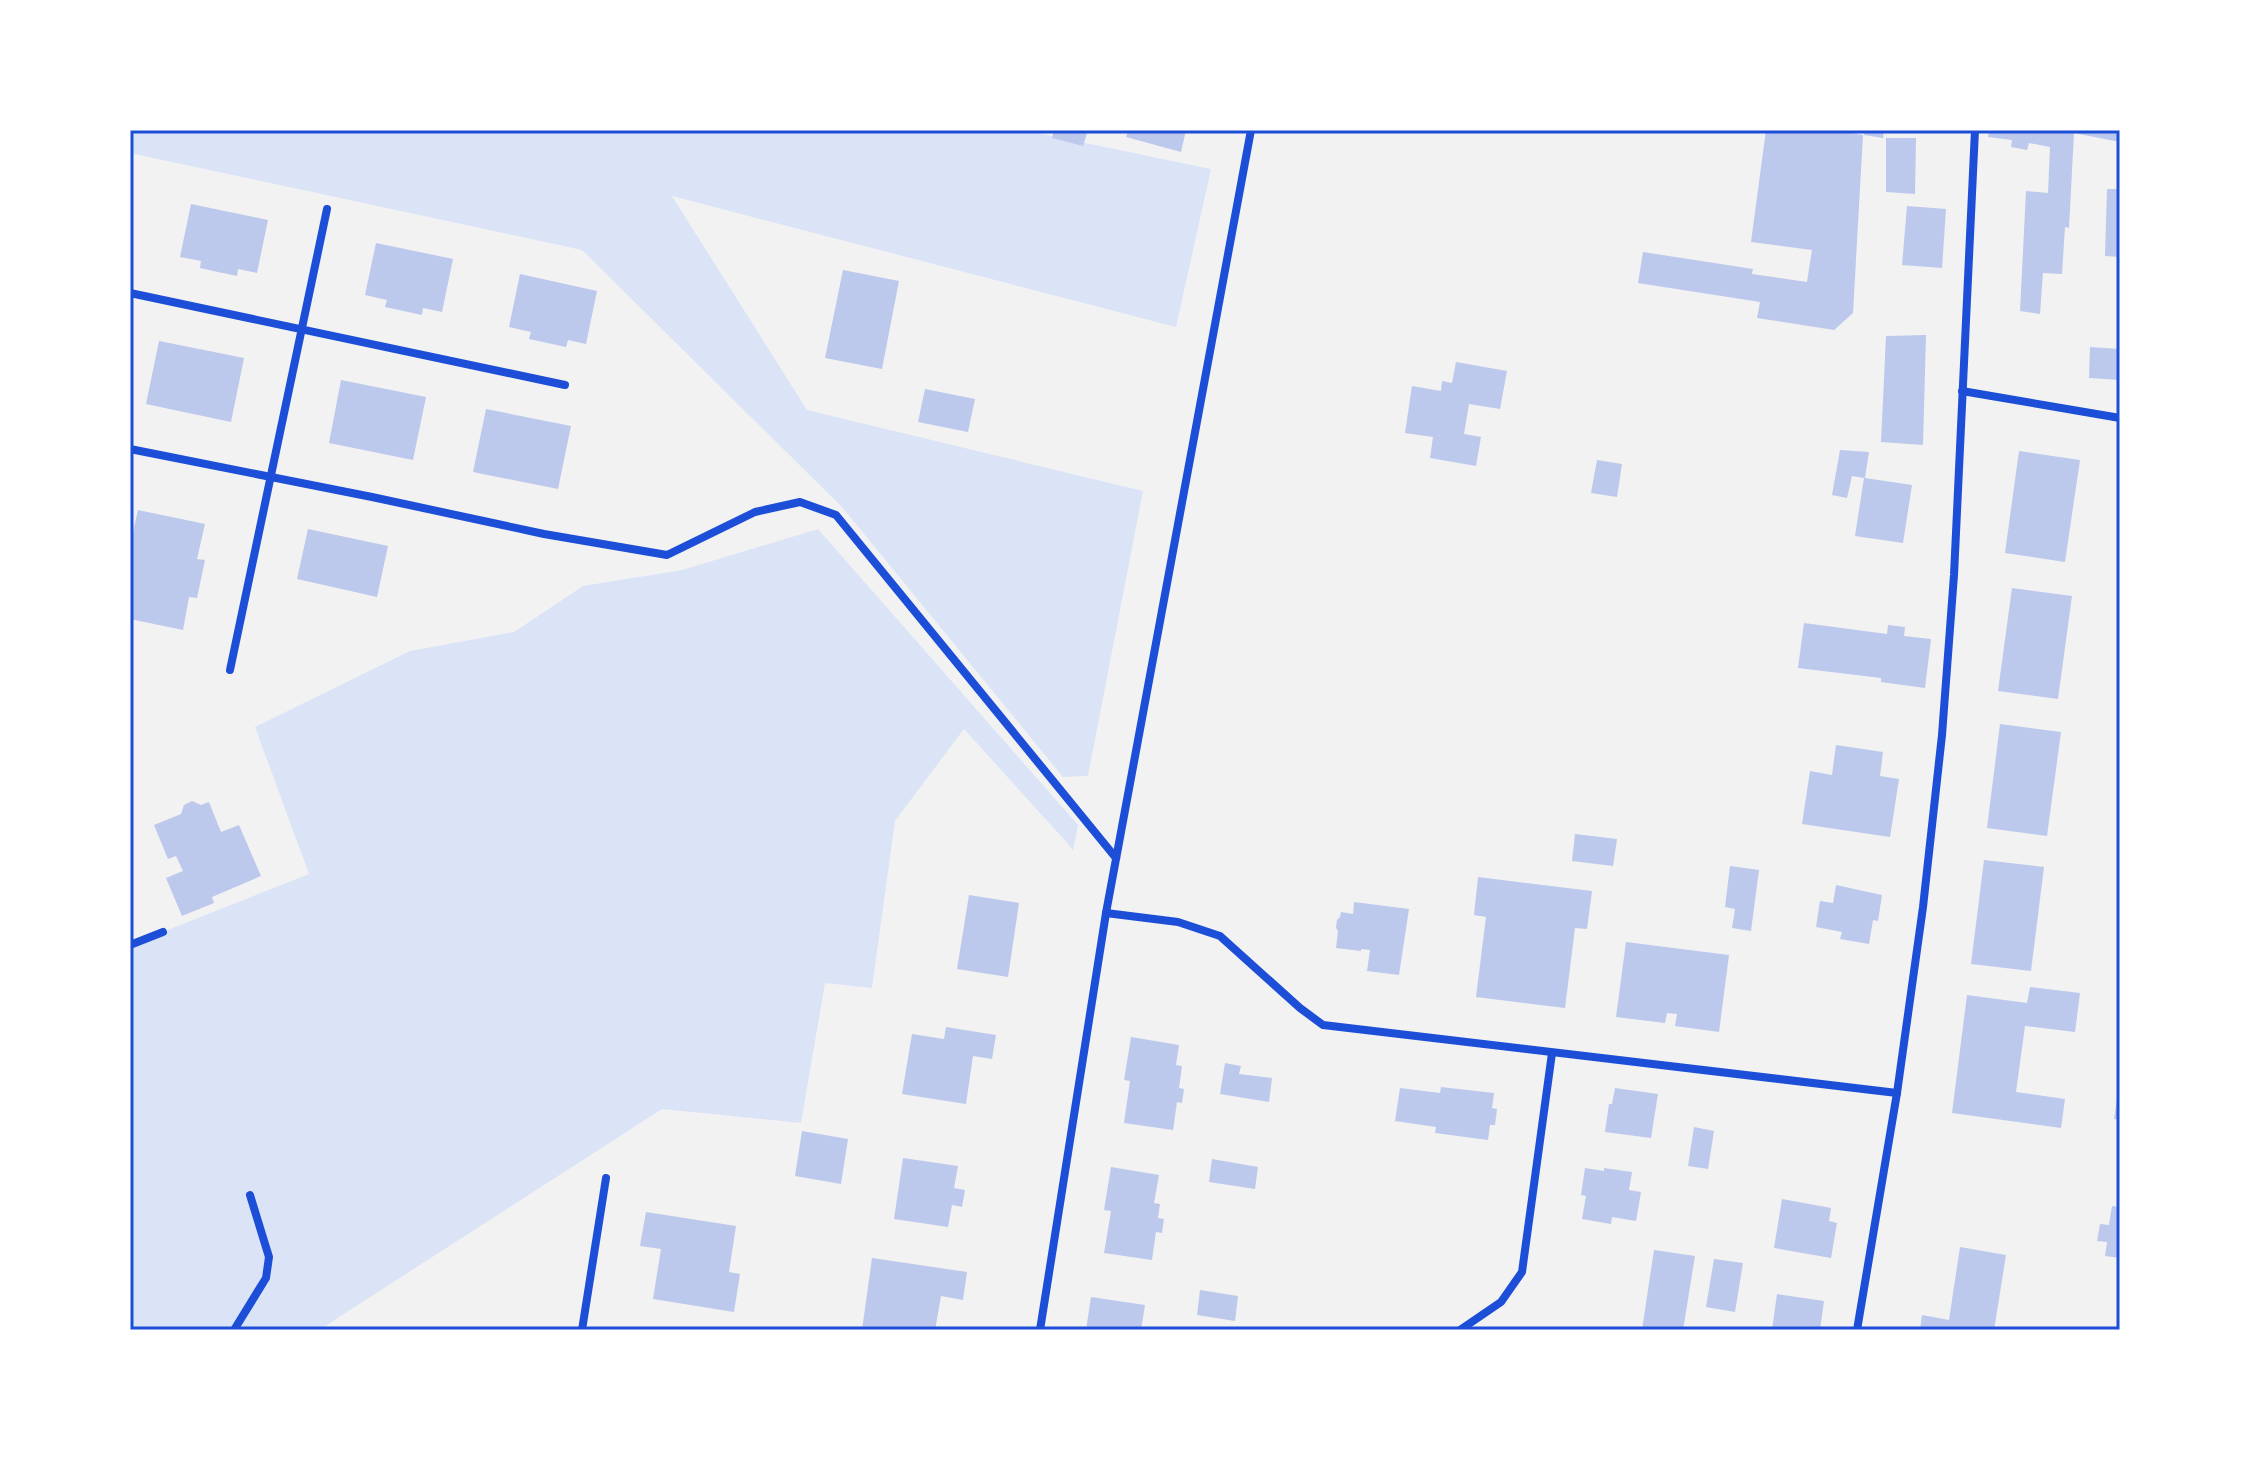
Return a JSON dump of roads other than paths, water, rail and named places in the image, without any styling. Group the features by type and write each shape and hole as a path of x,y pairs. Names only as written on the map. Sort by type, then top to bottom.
{"street":[{"path":"1040,1330 1106,913 1251,130"},
{"path":"1857,1330 1897,1093 1923,907 1942,735 1954,575 1975,130"},
{"path":"230,670 327,209"},
{"path":"130,293 565,385"},
{"path":"1962,391 2120,418"},
{"path":"130,449 544,534 667,555 755,512 800,502 836,515 1116,858"},
{"path":"1106,913 1178,922 1220,936 1323,1025 1897,1093"},
{"path":"130,945 163,932"},
{"path":"1460,1330 1501,1302 1522,1272 1552,1053"},
{"path":"582,1330 606,1178"},
{"path":"234,1330 266,1278 269,1257 250,1195"}]}
